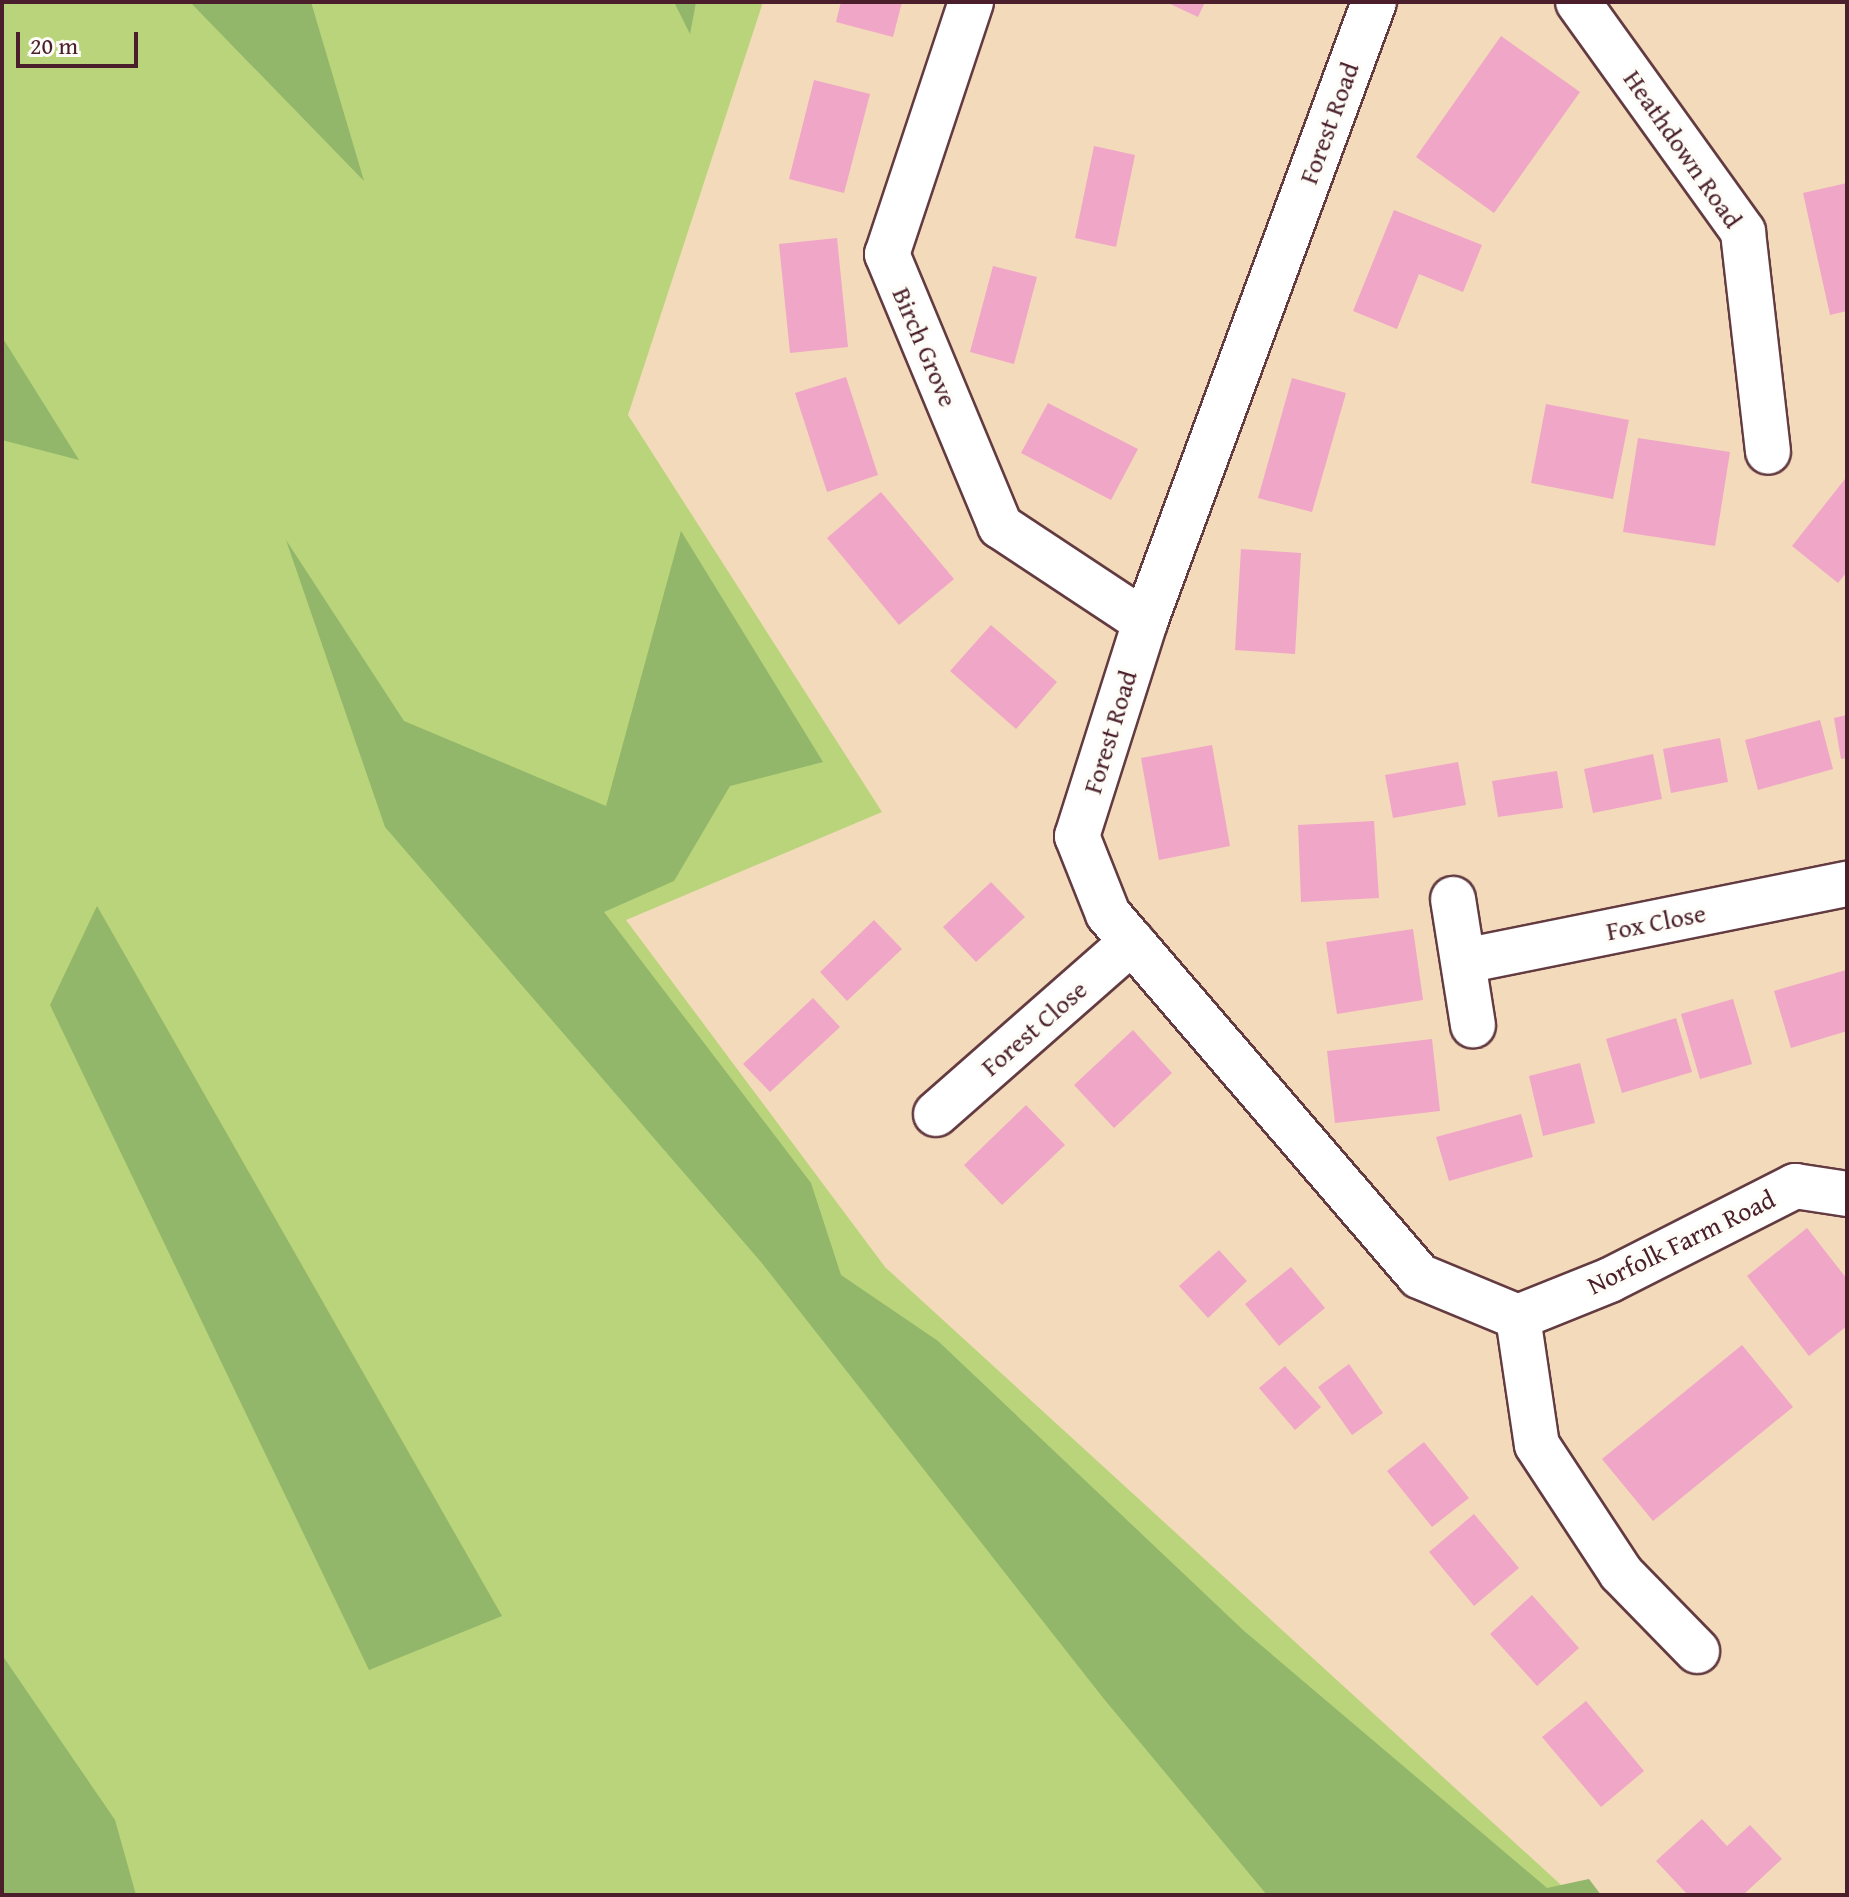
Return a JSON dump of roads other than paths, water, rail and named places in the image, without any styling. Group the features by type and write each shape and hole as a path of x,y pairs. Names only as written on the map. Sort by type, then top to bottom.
{"street":[{"name":"Birch Grove","path":"971,2 887,254 1000,526 1145,622"},
{"name":"Forest Road","path":"1374,2 1145,622 1077,836 1108,914 1419,1276 1518,1317"},
{"name":"Heathdown Road","path":"1578,2 1743,232 1768,452"},
{"name":"Fox Close","path":"1464,961 1847,884"},
{"path":"1453,899 1473,1025"},
{"name":"Forest Close","path":"936,1114 1132,942"},
{"name":"Norfolk Farm Road","path":"1518,1317 1610,1280 1795,1186 1847,1194"},
{"path":"1518,1317 1537,1445 1621,1573 1697,1651"}]}
